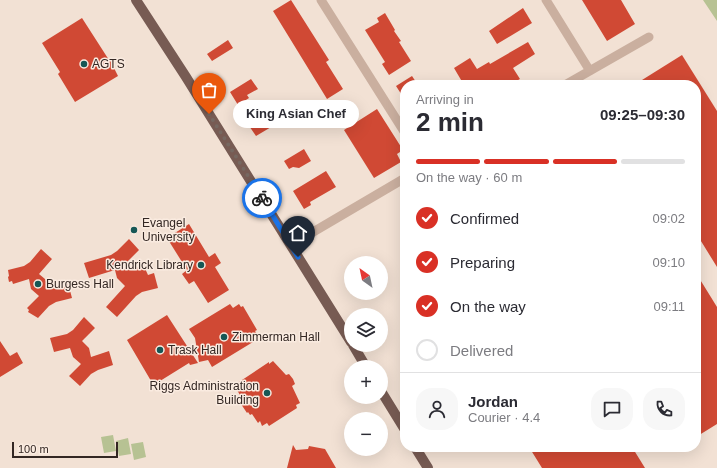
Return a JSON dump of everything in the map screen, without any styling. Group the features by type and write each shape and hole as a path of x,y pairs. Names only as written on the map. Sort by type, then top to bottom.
{"main road":[{"path":"136,0 186,77 344,331"},
{"path":"388,402 400,422"},
{"path":"419,452 428,468"}],"street":[{"path":"321,0 400,125"},
{"path":"546,0 590,71"},
{"path":"574,80 649,37"},
{"path":"290,245 400,181"}],"green space":[{"path":"703,0 717,0 717,21"},
{"path":"113,435 116,451 104,453 101,437"},
{"path":"128,438 131,454 119,456 116,441"},
{"path":"143,442 146,457 134,460 131,444"}],"building":[{"path":"291,0 329,60 326,62 343,89 327,99 273,11"},
{"path":"582,0 621,0 635,24 607,41"},
{"path":"523,8 532,23 497,44 489,31"},
{"path":"385,13 401,41 399,42 411,61 389,75 382,64 385,62 365,30 379,22 377,18"},
{"name":"AGTS","path":"82,18 115,67 114,68 118,76 75,102 58,74 60,72 42,43"},
{"path":"228,40 233,48 212,61 207,54"},
{"path":"528,42 535,54 513,68 520,79 518,80 461,80 454,68 470,58 477,69 489,62 490,64"},
{"path":"682,55 698,80 642,80"},
{"path":"412,76 415,80 406,80"},
{"path":"251,79 258,89 247,95 249,98 238,105 230,92"},
{"path":"400,84 400,92 396,86"},
{"path":"701,85 717,111 717,267 701,241"},
{"path":"273,103 283,120 256,136 245,120"},
{"path":"377,109 400,145 400,152 397,154 400,163 374,178 344,130"},
{"path":"304,149 311,161 299,168 293,167 289,169 284,161"},
{"path":"326,171 336,187 310,202 311,205 304,209 293,191"},
{"name":"Kendrick Library","path":"189,224 209,257 215,253 221,263 215,267 229,290 208,303 194,281 189,284 182,274 187,270 167,238"},
{"path":"129,239 139,250 126,263 133,270 143,264 148,275 154,273 158,288 142,292 136,296 117,317 106,307 125,286 117,278 115,270 89,278 84,263 111,255"},
{"name":"Burgess Hall","path":"41,249 52,259 39,274 45,279 49,289 68,283 72,298 56,302 49,306 38,318 28,312 29,310 27,308 39,296 31,289 29,279 13,284 12,281 9,282 8,270 24,266 30,262"},
{"path":"701,281 717,307 717,424 701,434"},
{"name":"Zimmerman Hall","path":"230,304 233,308 239,304 241,307 243,306 257,330 255,331 257,334 251,338 253,342 212,367 208,360 199,362 195,338 189,329"},
{"name":"Trask Hall","path":"167,315 198,363 190,365 189,363 154,386 127,340"},
{"path":"84,317 95,328 82,341 89,348 91,357 109,351 113,365 91,374 80,386 69,376 81,364 73,357 70,348 54,352 50,338 67,334 73,330"},
{"path":"0,341 10,356 17,352 23,363 0,377"},
{"name":"Riggs Administration Building","path":"273,361 286,375 289,374 293,379 295,384 292,386 300,403 296,405 297,408 269,426 267,423 262,426 260,421 258,423 252,414 250,415 248,412 247,413 241,404 241,401 243,400 237,390 239,389 236,384 269,362 269,364"},
{"path":"293,445 296,450 308,449 309,446 325,449 336,468 287,468"},
{"path":"532,452 635,452 645,468 542,468"}],"way so far":[{"path":"209,114 262,198"}],"place":[{"name":"AGTS","path":"84,64"},
{"name":"King Asian Chef","path":"209,114"},
{"name":"Evangel University","path":"134,230"},
{"name":"Kendrick Library","path":"201,265"},
{"name":"Burgess Hall","path":"38,284"},
{"name":"Zimmerman Hall","path":"224,337"},
{"name":"Trask Hall","path":"160,350"},
{"name":"Riggs Administration Building","path":"267,393"}],"route":[{"path":"262,198 298,257"}]}
